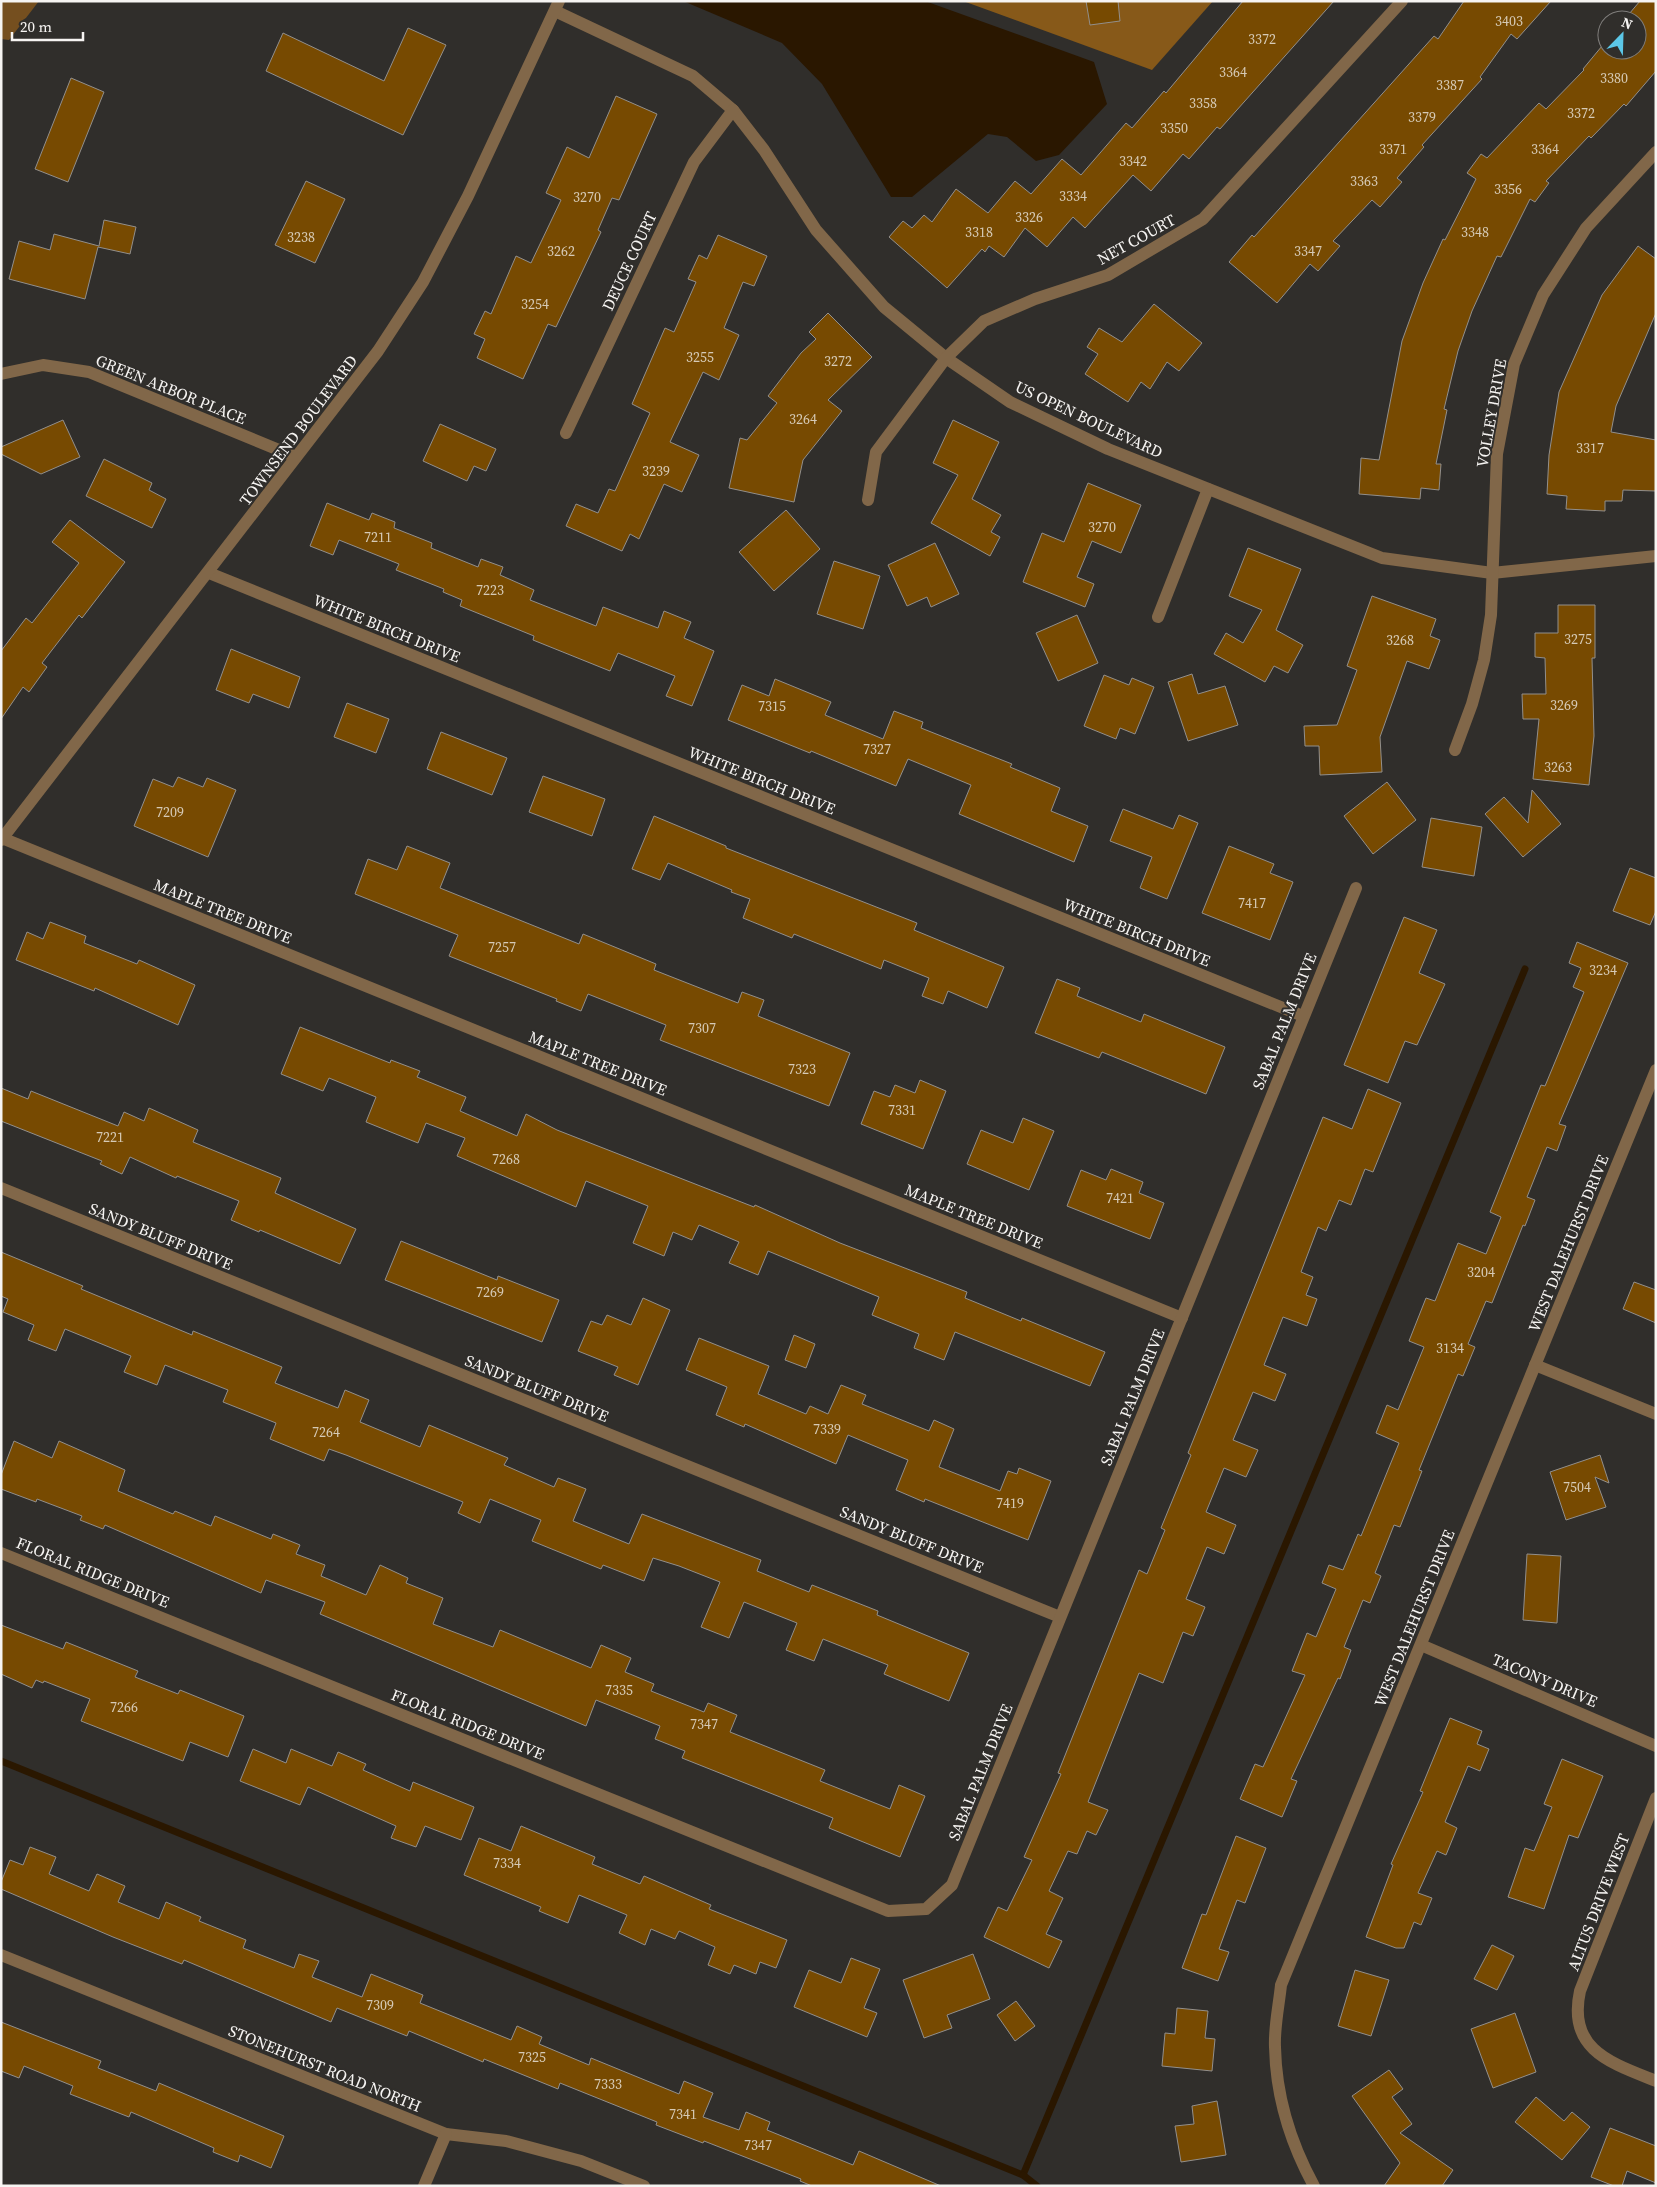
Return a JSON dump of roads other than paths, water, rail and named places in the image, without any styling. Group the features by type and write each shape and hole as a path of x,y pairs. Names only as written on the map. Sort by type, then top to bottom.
{"street":[{"name":"NET COURT","path":"868,500 876,452 946,358 984,321 1034,299 1108,275 1203,219 1402,1"},
{"name":"US OPEN BOULEVARD","path":"557,6 693,76 734,110 764,150 816,230 884,307 946,358 1010,402 1108,449 1382,558 1492,573 1656,556"},
{"name":"TOWNSEND BOULEVARD","path":"2,839 209,573 378,351 423,282 468,196 557,6"},
{"name":"DEUCE COURT","path":"566,433 694,162 734,110"},
{"name":"VOLLEY DRIVE","path":"1455,750 1472,704 1484,660 1491,615 1496,454 1514,364 1543,295 1586,228 1656,152"},
{"name":"GREEN ARBOR PLACE","path":"1,374 43,365 89,372 296,457"},
{"path":"1158,617 1208,490"},
{"name":"WHITE BIRCH DRIVE","path":"209,573 1303,1016"},
{"name":"MAPLE TREE DRIVE","path":"2,839 1182,1318"},
{"name":"SABAL PALM DRIVE","path":"926,1909 952,1885 1356,888"},
{"name":"WEST DALEHURST DRIVE","path":"1314,2186 1295,2150 1279,2097 1274,2045 1281,1985 1656,1070"},
{"name":"SANDY BLUFF DRIVE","path":"1,1188 1060,1617"},
{"path":"1535,1365 1656,1414"},
{"name":"FLORAL RIDGE DRIVE","path":"1,1553 888,1911 926,1909"},
{"name":"TACONY DRIVE","path":"1421,1645 1656,1746"},
{"name":"ALTUS DRIVE WEST","path":"1656,1798 1580,1991 1577,2004 1581,2033 1596,2053 1609,2062 1656,2081"},
{"name":"STONEHURST ROAD NORTH","path":"1,1955 446,2134 506,2141 581,2161 644,2186"},
{"path":"424,2186 446,2134"}],"waterway":[{"path":"1,1761 1023,2175 1525,969"},
{"path":"1023,2175 1037,2186"}]}
